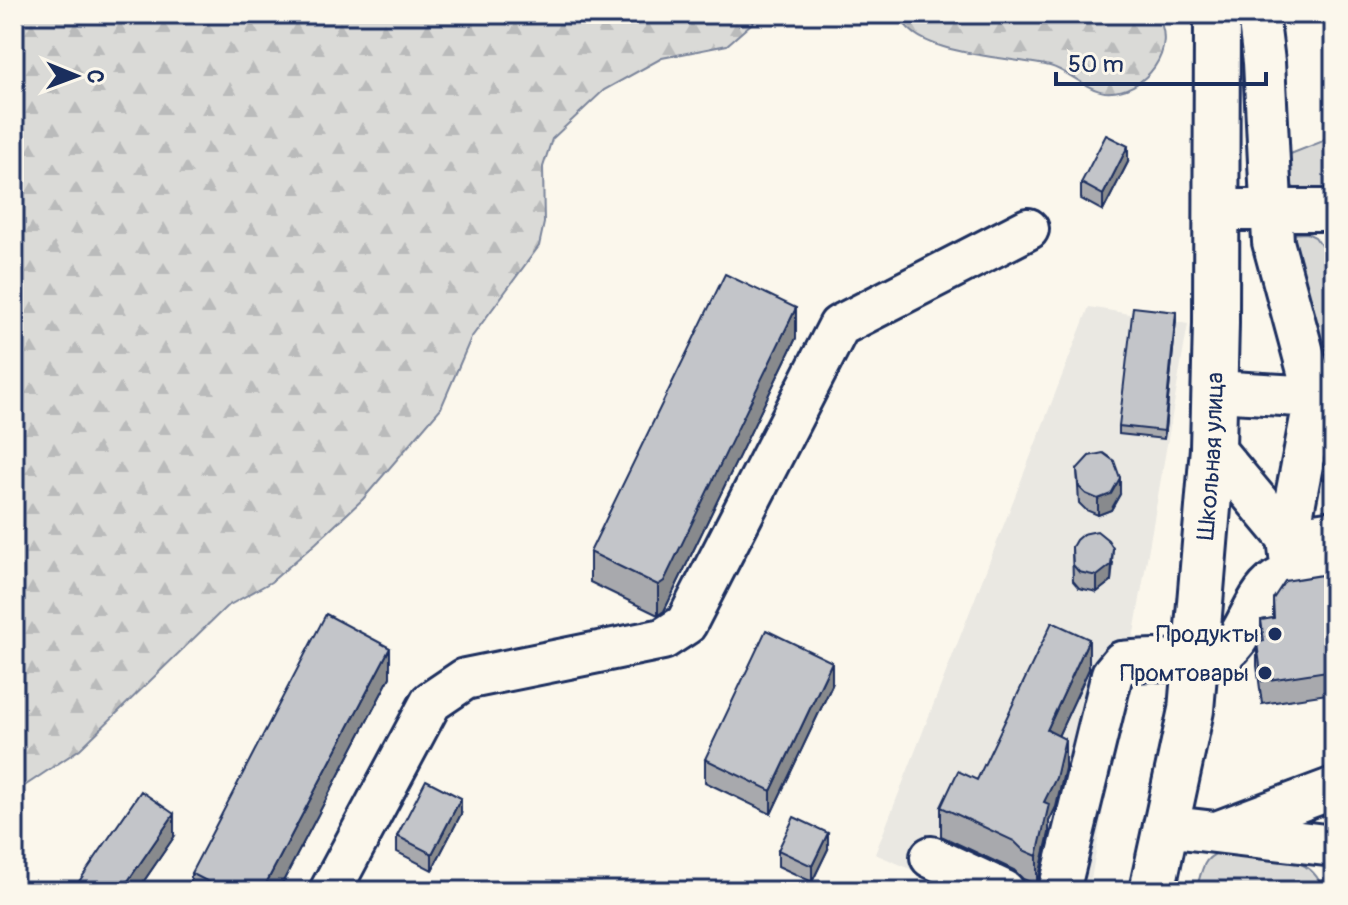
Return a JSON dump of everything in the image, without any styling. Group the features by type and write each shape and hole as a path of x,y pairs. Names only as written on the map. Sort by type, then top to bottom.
{"main road":[{"name":"Школьная улица","path":"1152,891 1191,710 1213,448 1217,14"}],"lane":[{"path":"1059,891 1112,674 1122,662 1152,660 1196,663 1215,659 1231,647 1257,600 1290,556 1324,395 1278,265 1273,242 1264,62 1258,14"},
{"path":"1217,210 1271,211 1327,220"},
{"path":"330,891 431,702 465,679 663,639 686,624 839,326 1028,229"},
{"path":"1215,391 1324,395"},
{"path":"1213,448 1290,556 1334,576"},
{"path":"1290,556 1334,531"},
{"path":"1218,831 1334,788"},
{"path":"1164,826 1322,845 1334,876"},
{"path":"931,857 1004,891"}],"shaded area":[{"path":"1089,307 1188,324 1089,891 963,891 875,854"}],"green space":[{"path":"14,14 760,14 727,45 662,58 604,90 552,139 543,167 544,223 539,246 471,338 441,408 363,499 316,543 271,582 226,607 80,749 14,793"},
{"path":"900,14 1156,14 1164,41 1161,54 1145,78 1120,91 1105,92 1050,66 943,47 923,39 908,28"},
{"path":"1334,130 1334,194 1298,192 1289,183 1288,155 1321,142"},
{"path":"1307,233 1315,237 1334,264 1334,359 1323,351 1288,234"},
{"path":"1229,849 1298,862 1318,878 1323,891 1196,891 1205,863 1213,855"}],"building":[{"path":"1106,135 1128,146 1103,195 1081,183"},
{"path":"725,274 796,308 664,581 658,585 590,552"},
{"path":"1133,307 1176,312 1164,431 1119,426"},
{"path":"1330,430 1334,431 1334,469 1323,466"},
{"path":"1103,453 1114,461 1120,478 1111,494 1098,499 1079,487 1077,469 1089,456"},
{"path":"1097,531 1113,548 1111,565 1097,576 1079,572 1073,565 1072,547 1083,534"},
{"path":"1322,575 1334,647 1334,670 1262,681 1257,643 1264,641 1261,620 1274,618 1273,599 1285,581"},
{"path":"326,614 390,648 262,891 226,891 191,873"},
{"path":"1052,622 1089,639 1047,730 1065,739 1056,778 1044,802 1049,804 1037,856 1023,850 1014,841 941,807 958,771 977,780"},
{"path":"766,630 832,662 771,791 705,759"},
{"path":"426,780 461,798 432,854 397,836"},
{"path":"141,791 174,814 121,891 89,891 78,883"},
{"path":"794,817 828,833 812,866 778,850"}],"place":[{"name":"Продукты","path":"1275,634"},
{"name":"Промтовары","path":"1265,673"}]}
